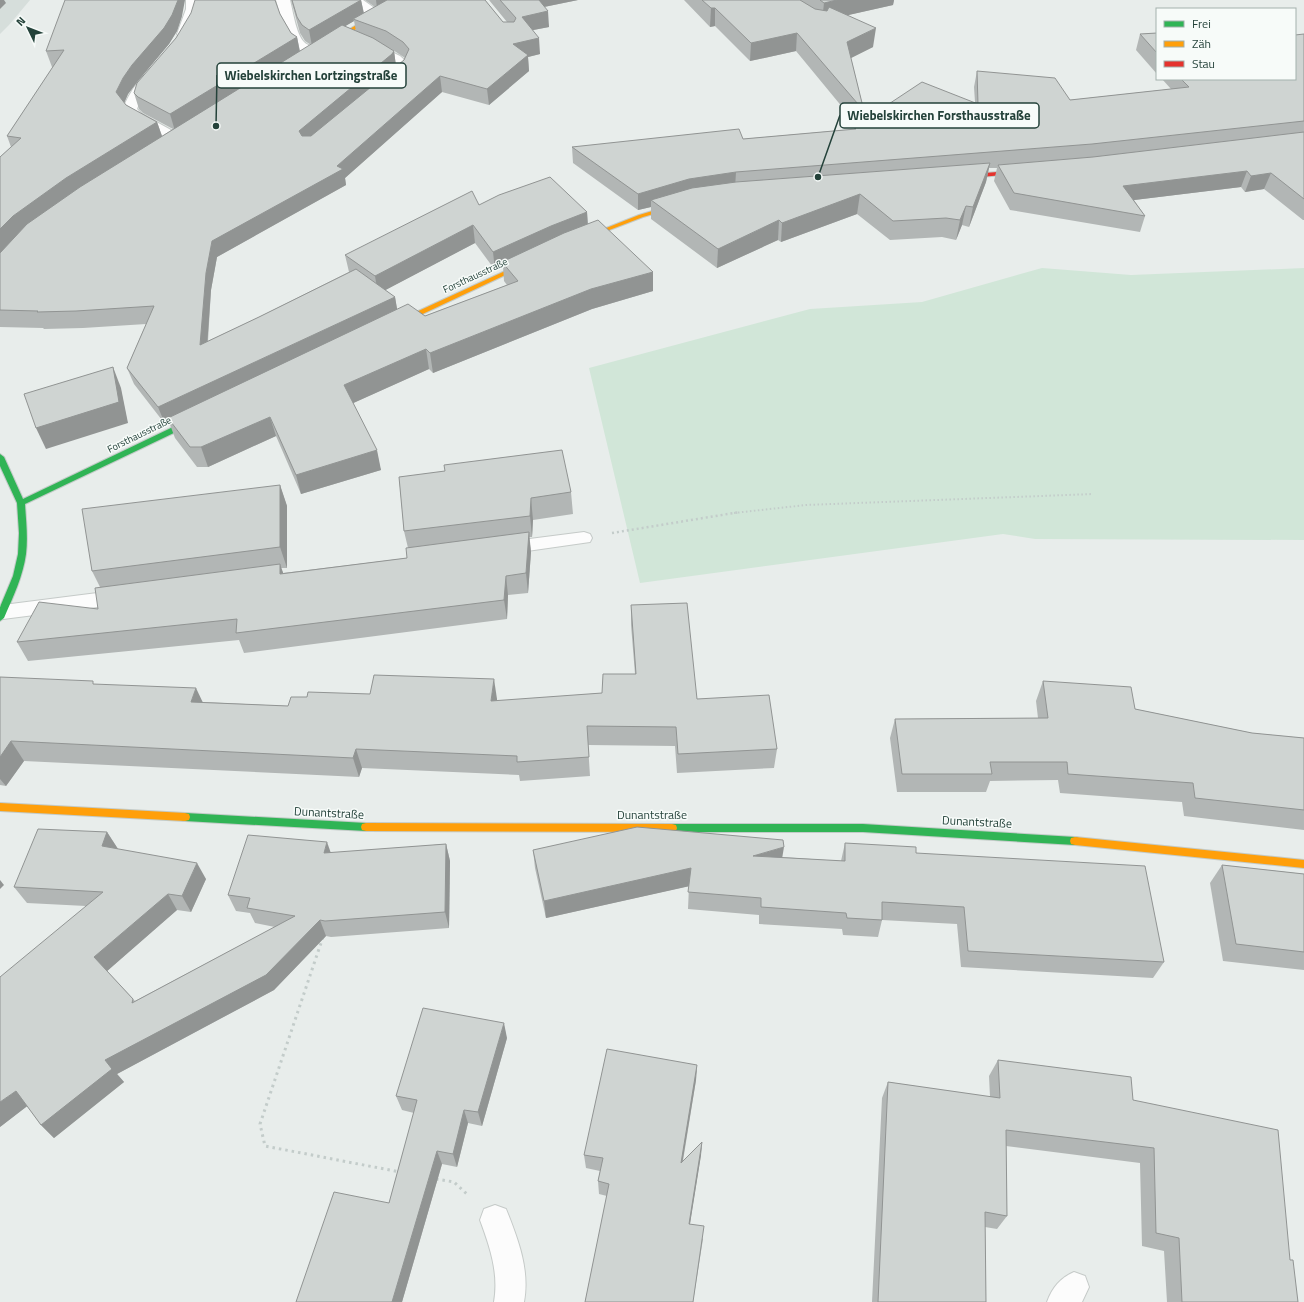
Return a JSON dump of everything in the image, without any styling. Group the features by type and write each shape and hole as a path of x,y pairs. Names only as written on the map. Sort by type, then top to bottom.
{"street":[{"path":"176,46 181,41 193,9 194,0"},
{"path":"283,0 292,32 298,44 309,55 376,14 403,0"},
{"path":"355,0 376,14"},
{"path":"162,63 134,97 130,109 137,117 174,138"},
{"path":"947,178 1033,172"},
{"path":"573,243 641,216 689,202"},
{"name":"Forsthausstraße","path":"387,327 538,258"},
{"name":"Forsthausstraße","path":"21,503 207,413"},
{"path":"0,457 21,503 23,533 22,554 17,576 2,615"},
{"name":"Dunantstraße","path":"0,807 361,827 863,828 1050,838 1304,864"},
{"path":"495,1220 507,1251 511,1293 509,1302"}],"lane":[{"path":"342,35 376,47 396,58 404,65 401,73 383,88"},
{"path":"489,550 584,538"},
{"path":"2,615 136,595"}],"path":[{"path":"584,538 749,510 806,505 1093,494"},
{"path":"325,931 260,1124 265,1146 407,1173"},
{"path":"430,1178 454,1182 495,1220"}],"shaded area":[{"path":"0,0 30,0 0,34"}],"green space":[{"path":"1042,268 1131,275 1304,268 1304,540 1035,539 1003,534 640,583 589,368 810,309 922,302"}],"building":[{"path":"65,0 178,0 172,15 164,28 132,65 116,92 126,105 157,122 66,178 13,216 0,229 0,157 21,138 7,136 64,50 46,51"},
{"path":"195,0 275,0 280,14 291,33 297,37 170,114 138,97 134,93 137,83 176,38 191,13"},
{"path":"292,0 361,0 309,30 302,25 297,17"},
{"path":"387,0 485,0 503,22 514,22 516,18 500,0 539,0 548,11 522,17 539,38 513,44 528,55 487,89 440,76 337,166 343,169 212,241 206,273 200,345 356,269 395,297 158,407 127,368 154,306 76,311 37,312 38,311 0,310 0,253 27,224 80,187 342,25 373,38 394,51 299,131 302,136 311,136 404,60 409,49 403,42 386,31 353,19"},
{"path":"702,0 800,0 815,9 827,11 829,7 876,28 847,42 864,111 797,33 751,43 715,8 711,8"},
{"path":"820,0 837,0 824,3"},
{"path":"1156,33 1156,52 1140,34"},
{"path":"1304,34 1304,121 1092,144 736,172 689,179 638,194 572,147 739,129 743,139 856,129 854,127 922,82 978,104 977,71 1055,78 1070,100 1189,87 1182,80 1296,80 1296,35"},
{"path":"1304,132 1304,199 1271,173 1251,176 1247,171 1123,186 1145,216 1014,193 998,165 1093,157"},
{"path":"990,163 973,207 966,206 960,220 946,218 893,221 860,194 782,223 779,220 718,249 651,200 692,188 736,182"},
{"path":"550,177 587,212 551,226 493,252 473,225 375,276 345,255 472,191 479,205 499,195"},
{"path":"598,220 653,272 591,289 430,353 426,349 344,385 377,450 296,475 270,417 201,447 190,447 168,418 408,304 425,316 518,281 502,262 564,233"},
{"path":"113,367 119,402 36,428 24,394"},
{"path":"562,450 571,492 531,498 530,516 404,531 399,477 445,471 444,465"},
{"path":"280,485 280,547 92,571 82,509"},
{"path":"529,532 526,573 506,576 504,600 236,633 237,619 17,642 39,602 98,609 95,588 280,564 280,574 407,558 406,548"},
{"path":"687,603 697,699 769,695 777,749 678,754 676,727 587,726 589,757 517,762 517,756 356,749 353,758 11,741 0,757 0,677 93,681 93,684 196,688 191,702 288,706 291,697 307,697 308,692 370,694 374,675 494,679 491,701 602,693 603,674 636,674 631,605"},
{"path":"1043,681 1131,687 1135,709 1252,733 1304,738 1304,810 1195,798 1193,783 1068,774 1067,762 990,762 992,774 902,774 895,719 1048,718"},
{"path":"637,827 783,840 784,847 753,856 845,861 845,843 916,847 916,853 1145,866 1164,962 968,951 964,907 882,902 882,920 847,918 846,913 761,907 761,898 688,892 691,868 544,901 533,850"},
{"path":"38,829 107,832 102,846 197,863 182,896 168,894 94,957 133,999 132,1003 295,916 247,908 250,898 228,895 248,835 327,842 324,853 446,844 445,912 325,921 320,920 266,975 105,1060 112,1069 41,1125 16,1091 0,1102 0,977 103,892 14,887"},
{"path":"1222,865 1304,874 1304,952 1236,944"},
{"path":"423,1008 504,1023 478,1112 464,1110 453,1154 437,1151 392,1302 296,1302 334,1192 389,1203 417,1100 396,1096"},
{"path":"607,1049 697,1065 681,1163 702,1142 689,1224 704,1226 693,1302 585,1302 609,1184 598,1181 603,1158 584,1155"},
{"path":"998,1060 1131,1077 1133,1100 1278,1130 1290,1260 1293,1260 1298,1302 1182,1302 1179,1238 1156,1233 1154,1148 1006,1130 1007,1216 985,1212 986,1302 878,1302 888,1082 1000,1098"}],"traffic: fast":[{"path":"21,503 198,418"},
{"path":"0,457 21,503 23,533 22,554 17,576 0,618"},
{"path":"185,817 366,827"},
{"path":"672,828 863,828 1075,841"}],"traffic: slow":[{"path":"327,44 403,0"},
{"path":"579,240 641,216 679,205"},
{"path":"392,325 531,261"},
{"path":"0,807 185,817"},
{"path":"366,827 672,828"},
{"path":"1075,841 1304,864"}],"traffic: jam":[{"path":"957,177 1025,172"}],"place":[{"name":"Wiebelskirchen Lortzingstraße","path":"216,126"},
{"name":"Wiebelskirchen Forsthausstraße","path":"818,177"}]}
